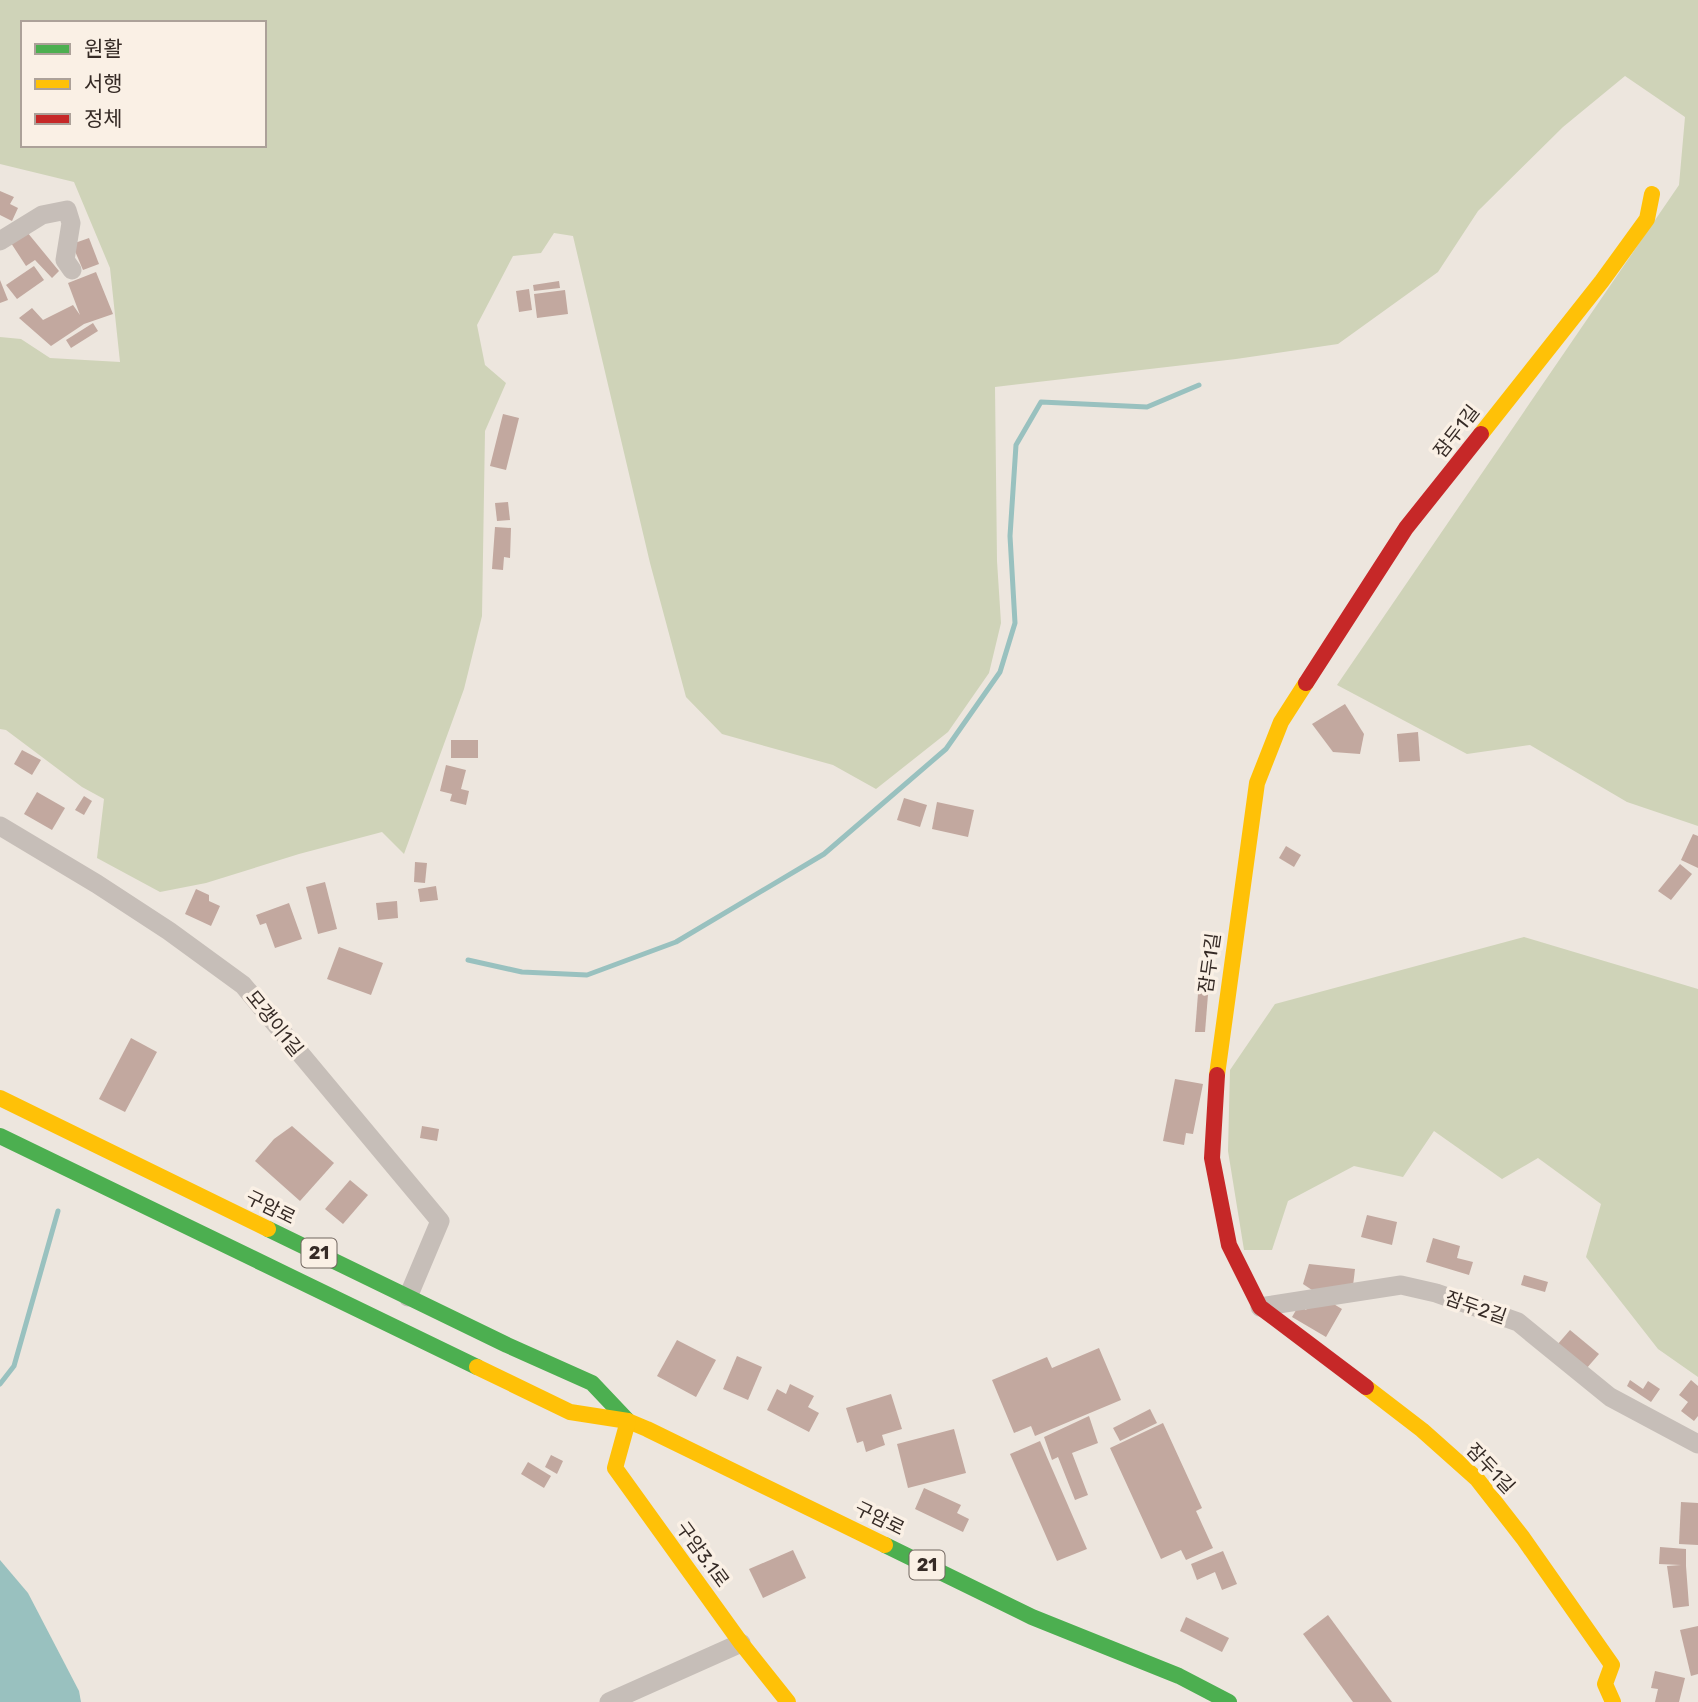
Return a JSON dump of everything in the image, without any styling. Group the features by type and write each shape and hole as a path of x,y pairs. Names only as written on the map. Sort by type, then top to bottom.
{"street":[{"name":"잠두1길","path":"1613,1702 1605,1684 1612,1665 1477,1479 1422,1430 1260,1307 1229,1245 1212,1158 1218,1061 1229,968 1257,783 1280,722 1406,528 1602,281 1647,219 1652,194"},
{"path":"0,241 42,215 67,210 71,223 65,260 72,270"},
{"name":"모갱이1길","path":"0,826 169,931 243,985 440,1221 408,1297"},
{"name":"구암로","path":"0,1098 408,1297 592,1383 628,1421"},
{"name":"구암로","path":"0,1136 570,1412 628,1421 809,1506 1032,1617 1179,1676 1228,1702"},
{"name":"잠두2길","path":"1260,1307 1401,1285 1436,1293 1518,1322 1610,1397 1698,1444"},
{"name":"구암3.1로","path":"628,1421 615,1468 741,1643 788,1702"},
{"path":"610,1702 741,1643"}],"green space":[{"path":"0,0 1698,0 1698,826 1627,802 1530,745 1467,754 1337,685 1679,185 1685,117 1625,76 1563,127 1478,211 1438,272 1338,344 1236,359 995,387 997,561 1001,623 989,673 948,732 876,789 833,765 722,734 686,697 650,563 573,236 554,233 541,253 513,256 477,325 485,365 506,383 485,431 482,616 464,689 404,854 382,832 206,883 160,892 97,858 104,799 82,787 6,730 0,729 0,337 21,339 50,358 120,362 110,268 74,182 0,164"},
{"path":"1524,937 1698,989 1698,1377 1658,1349 1586,1257 1601,1204 1538,1158 1502,1179 1434,1131 1403,1177 1354,1166 1288,1201 1272,1250 1244,1250 1228,1151 1230,1070 1275,1004"}],"water":[{"path":"0,1560 28,1593 79,1691 81,1702 0,1702"}],"building":[{"path":"0,191 14,197 10,204 18,208 12,221 0,215"},
{"path":"27,232 59,271 52,278 35,260 26,266 11,243"},
{"path":"89,238 99,264 83,270 72,244"},
{"path":"34,266 44,280 17,299 6,285"},
{"path":"96,272 113,314 84,324 51,346 19,318 32,308 43,320 73,305 80,315 68,283"},
{"path":"0,280 8,300 0,303"},
{"path":"559,281 560,288 534,291 533,285"},
{"path":"529,289 532,310 519,312 516,291"},
{"path":"565,290 568,314 537,318 534,294"},
{"path":"93,323 98,331 71,348 66,340"},
{"path":"503,414 519,418 506,470 490,466"},
{"path":"508,502 510,520 497,521 495,503"},
{"path":"495,527 511,528 510,558 504,557 503,570 492,569"},
{"path":"1345,704 1364,734 1360,754 1333,752 1312,724"},
{"path":"1418,732 1420,761 1399,762 1397,734"},
{"path":"451,740 478,740 478,758 451,758"},
{"path":"22,750 41,760 32,775 14,764"},
{"path":"446,765 466,770 461,789 469,791 466,805 450,801 452,794 440,791"},
{"path":"37,792 65,808 52,830 24,814"},
{"path":"84,796 92,801 84,815 75,810"},
{"path":"904,798 927,805 920,827 897,820"},
{"path":"937,802 974,810 968,837 932,829"},
{"path":"1693,834 1698,836 1698,868 1681,860"},
{"path":"1286,846 1301,855 1294,867 1279,858"},
{"path":"415,862 427,863 425,883 414,882"},
{"path":"1680,864 1692,874 1671,900 1658,891"},
{"path":"325,882 337,929 318,934 306,887"},
{"path":"436,886 438,900 420,902 418,889"},
{"path":"196,889 209,895 209,901 220,906 211,926 185,914"},
{"path":"397,901 398,918 378,920 376,903"},
{"path":"289,903 302,939 275,948 266,923 260,925 256,915"},
{"path":"339,947 383,963 371,995 327,979"},
{"path":"1199,981 1209,982 1205,1032 1195,1032"},
{"path":"131,1038 157,1052 125,1112 99,1099"},
{"path":"1175,1079 1203,1084 1193,1134 1186,1133 1184,1145 1163,1141"},
{"path":"292,1126 334,1163 300,1201 255,1161 274,1139"},
{"path":"422,1126 439,1129 437,1141 420,1138"},
{"path":"350,1180 368,1195 343,1224 325,1209"},
{"path":"1367,1215 1397,1222 1392,1245 1361,1237"},
{"path":"1433,1238 1460,1246 1457,1258 1473,1262 1469,1275 1426,1262"},
{"path":"1309,1264 1355,1269 1353,1286 1315,1292 1303,1284"},
{"path":"1524,1275 1548,1282 1545,1292 1521,1285"},
{"path":"1312,1300 1327,1300 1342,1309 1326,1337 1292,1317 1299,1305 1306,1310"},
{"path":"1570,1330 1599,1354 1586,1369 1557,1345"},
{"path":"677,1340 716,1360 696,1397 657,1376"},
{"path":"1099,1348 1121,1400 1035,1436 1031,1426 1014,1433 992,1380 1047,1357 1052,1368"},
{"path":"737,1356 762,1367 748,1400 723,1389"},
{"path":"1630,1380 1643,1389 1648,1381 1660,1389 1651,1402 1627,1386"},
{"path":"1691,1380 1698,1386 1698,1416 1694,1421 1681,1411 1688,1402 1679,1395"},
{"path":"790,1384 814,1396 808,1407 819,1413 809,1432 767,1410 777,1389 786,1394"},
{"path":"891,1394 902,1429 882,1435 885,1445 866,1452 863,1441 857,1443 846,1408"},
{"path":"1150,1409 1157,1423 1120,1441 1113,1428"},
{"path":"1089,1416 1098,1443 1072,1453 1088,1495 1075,1500 1058,1457 1052,1460 1044,1437"},
{"path":"1163,1423 1202,1508 1196,1511 1213,1548 1186,1560 1181,1550 1161,1559 1110,1448"},
{"path":"954,1429 966,1473 908,1488 897,1444"},
{"path":"1040,1441 1087,1549 1057,1561 1010,1454"},
{"path":"551,1455 563,1461 557,1474 545,1467"},
{"path":"528,1462 551,1476 544,1488 521,1474"},
{"path":"924,1488 961,1505 957,1513 969,1519 963,1532 915,1509"},
{"path":"1681,1502 1698,1503 1698,1545 1679,1544"},
{"path":"1660,1547 1686,1549 1689,1606 1673,1608 1667,1566 1681,1565 1659,1564"},
{"path":"793,1550 806,1578 763,1598 749,1569"},
{"path":"1223,1551 1237,1584 1222,1590 1215,1572 1197,1580 1191,1564"},
{"path":"1328,1615 1392,1702 1353,1702 1303,1634"},
{"path":"1186,1617 1229,1638 1222,1652 1180,1631"},
{"path":"1698,1626 1698,1674 1691,1676 1680,1630"},
{"path":"1655,1671 1685,1678 1679,1702 1655,1702 1658,1689 1651,1688"}],"waterway":[{"path":"468,960 522,972 587,975 676,942 824,854 946,749 1000,672 1015,623 1010,536 1016,445 1041,402 1147,407 1199,385"},
{"path":"0,1384 14,1366 58,1211"}],"traffic: fast":[{"path":"0,1136 477,1367"},
{"path":"268,1229 507,1345 592,1383 628,1421"},
{"path":"885,1545 1032,1617 1179,1676 1229,1702"}],"traffic: slow":[{"path":"1481,434 1602,281 1647,219 1652,194"},
{"path":"1217,1075 1257,783 1281,722 1306,683"},
{"path":"0,1098 268,1229"},
{"path":"477,1367 570,1412 628,1421 647,1429 885,1545"},
{"path":"1366,1387 1422,1430 1477,1479 1523,1538 1612,1665 1605,1684 1613,1702"},
{"path":"628,1421 615,1468 741,1643 788,1702"}],"traffic: jam":[{"path":"1306,683 1406,528 1481,434"},
{"path":"1217,1075 1212,1158 1229,1245 1260,1307 1366,1387"}]}
